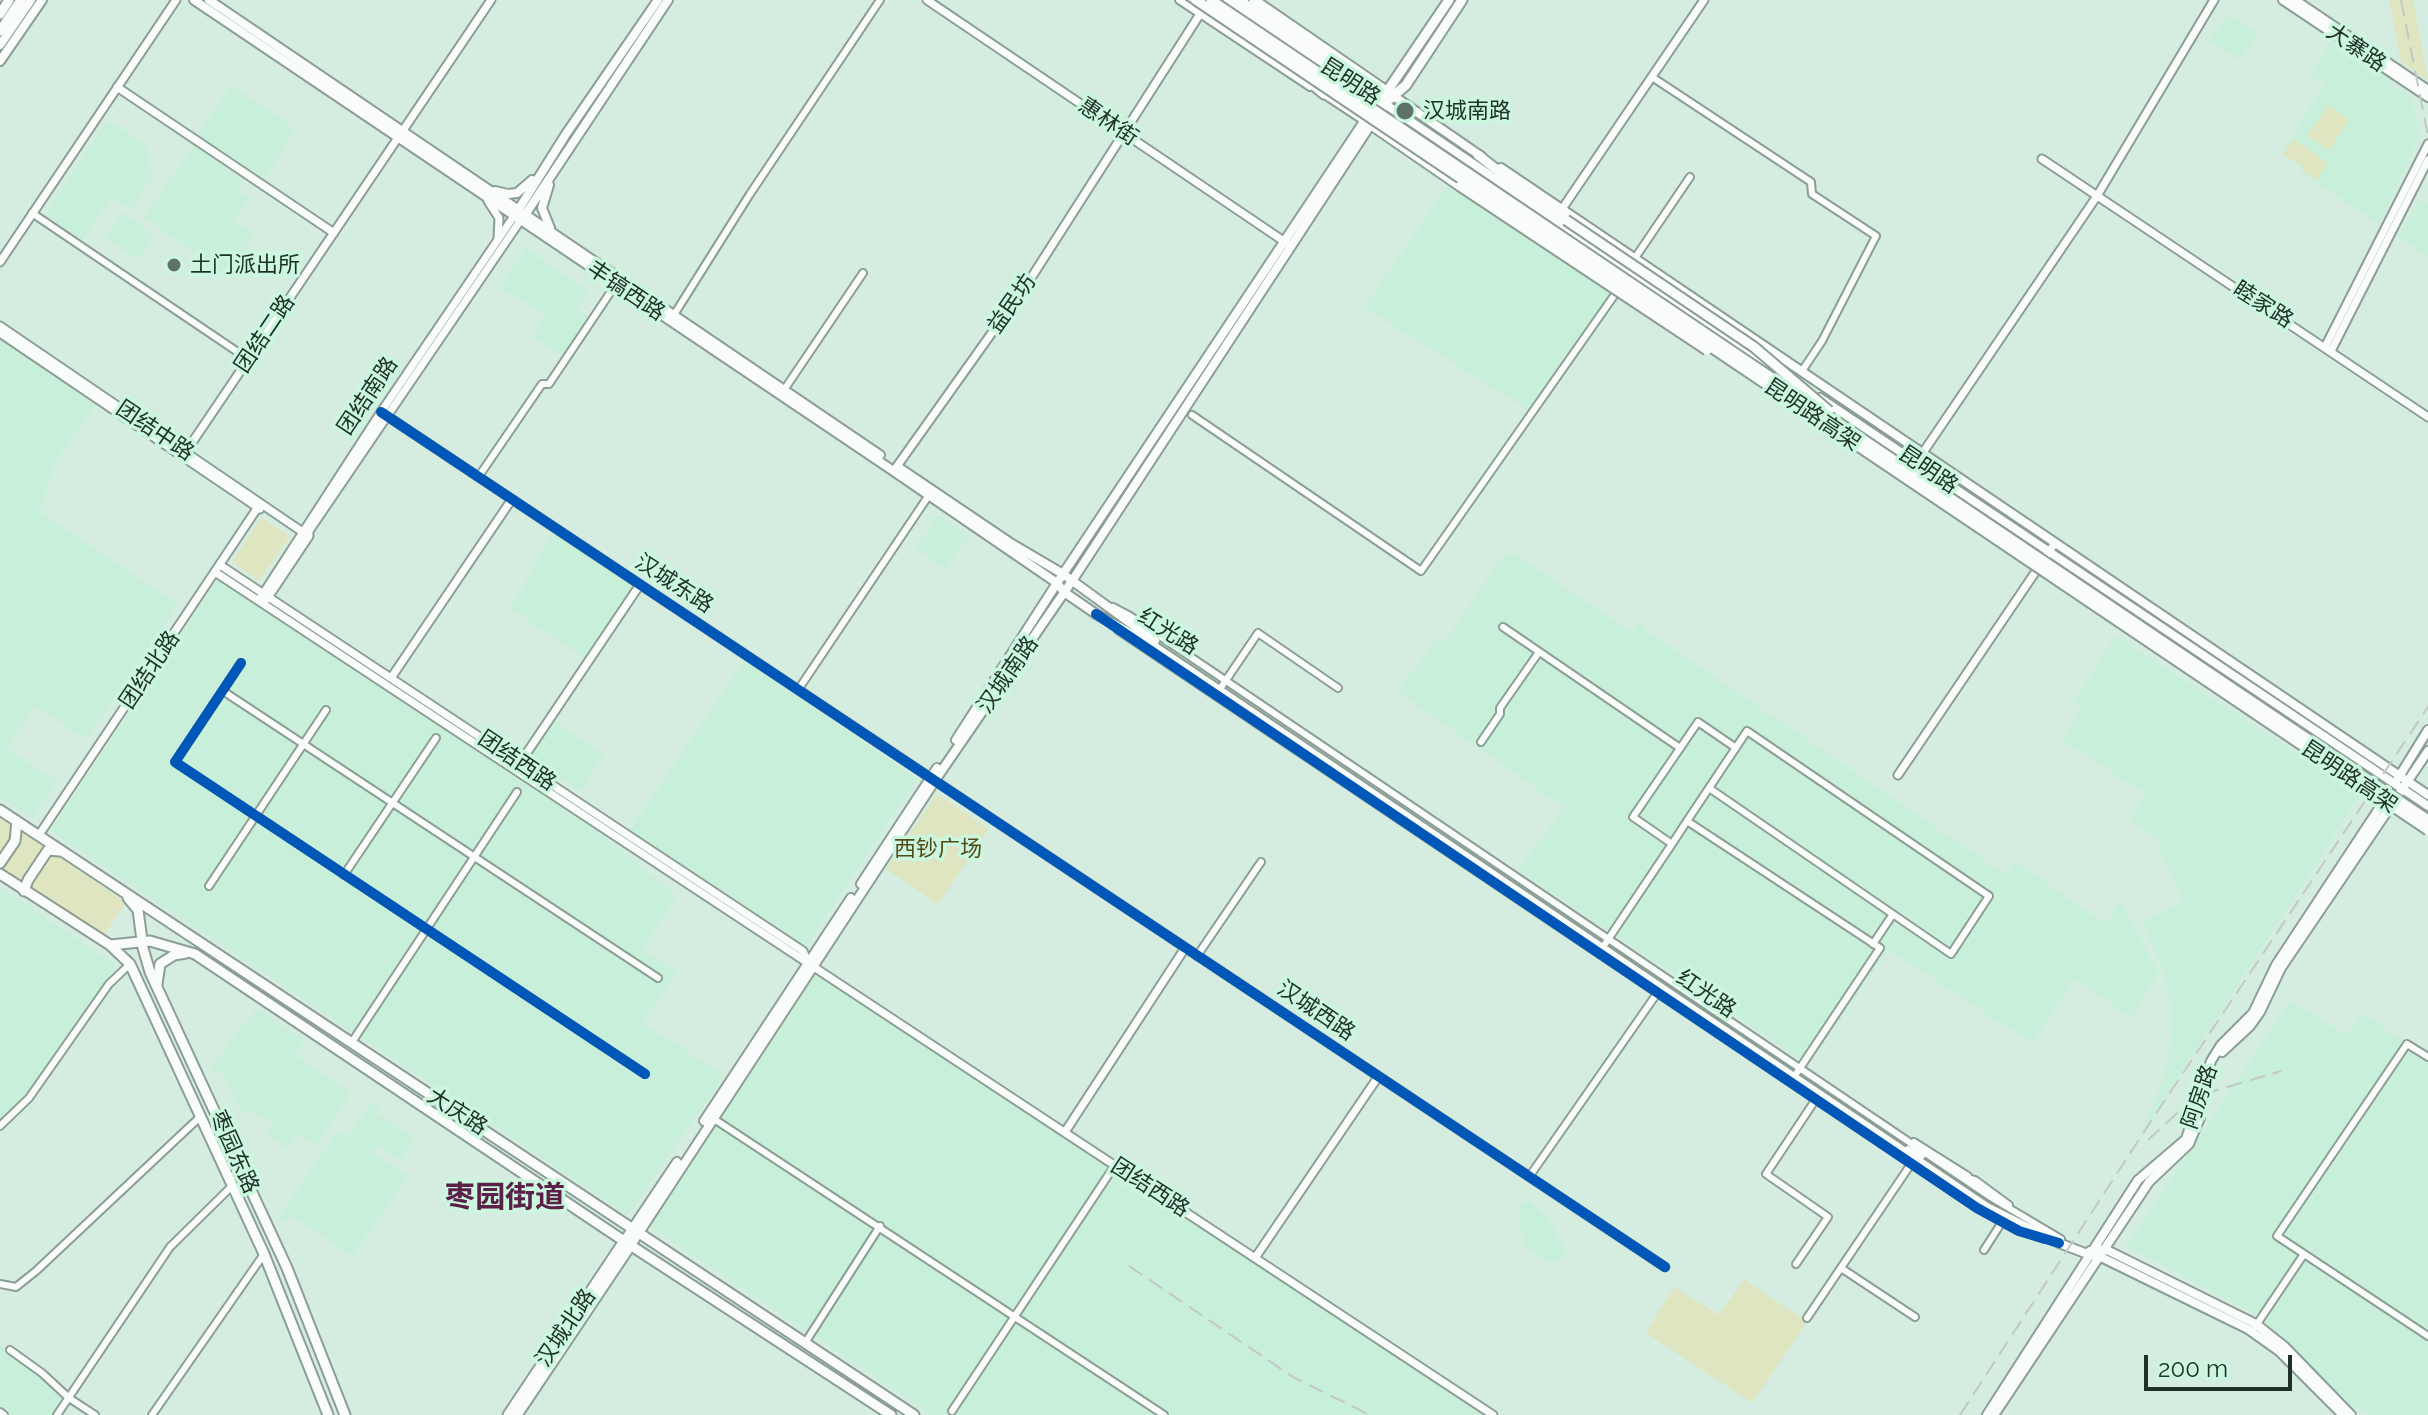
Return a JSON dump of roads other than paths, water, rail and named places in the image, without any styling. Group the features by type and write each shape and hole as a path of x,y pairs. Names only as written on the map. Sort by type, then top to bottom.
{"main road":[{"path":"0,14 9,0"},
{"path":"0,31 21,0"},
{"path":"0,45 31,0"},
{"path":"0,61 42,0"},
{"name":"丰镐西路","path":"194,0 519,215 616,284 784,390 1057,583"},
{"name":"丰镐西路","path":"209,0 400,135"},
{"name":"团结南路","path":"519,215 658,0"},
{"name":"团结南路","path":"552,164 668,0"},
{"path":"1187,0 1304,77 1324,94"},
{"name":"昆明路高架","path":"1196,0 2428,830"},
{"name":"昆明路高架","path":"1210,0 2428,820"},
{"name":"昆明路","path":"1228,0 2049,552 2402,785 2428,806"},
{"path":"1239,0 1296,38 1350,67"},
{"name":"昆明路","path":"1254,0 1478,155 2398,775 2402,785 2428,795"},
{"path":"1392,95 1449,0"},
{"path":"1381,102 1406,85 1462,0"},
{"name":"大寨路","path":"2283,0 2428,97"},
{"name":"大寨路","path":"2295,0 2428,90"},
{"name":"汉城南路","path":"933,781 1057,583 1381,102"},
{"path":"1368,123 1669,327 1700,347 1743,368"},
{"path":"1478,155 1524,191 1754,347 1852,433"},
{"path":"481,190 517,193 552,164"},
{"path":"552,164 542,208 548,226 562,239"},
{"name":"丰镐西路","path":"519,215 562,239 672,319 896,469 1063,574"},
{"name":"汉城南路","path":"627,1243 933,781 1072,581 1287,243"},
{"name":"红光路","path":"1063,574 1126,620 1798,1071 1910,1156"},
{"name":"红光路","path":"1057,583 1064,592 1096,614 1157,648 1910,1156 2060,1241 2097,1253 2254,1328 2285,1347 2351,1415"},
{"path":"2398,775 2426,736"},
{"name":"阿房路","path":"1987,1415 2149,1182 2189,1144 2196,1132 2222,1052 2260,1012 2281,968 2402,785 2428,751"},
{"name":"大庆路","path":"0,810 914,1415"},
{"path":"0,863 15,841 17,821"},
{"path":"24,891 48,850 62,851"},
{"path":"0,874 110,945"},
{"name":"枣园东路","path":"124,892 138,910 142,941 157,987 287,1268 345,1415"},
{"name":"大庆路","path":"110,945 142,941 163,943 190,952 892,1415"},
{"name":"枣园东路","path":"110,945 130,964 201,1116 264,1254 328,1415"},
{"path":"157,987 160,964 174,955 190,952"},
{"path":"214,967 222,956"},
{"name":"汉城北路","path":"508,1415 627,1243"},
{"name":"汉城北路","path":"517,1415 627,1243"},
{"name":"阿房路","path":"1994,1415 2097,1253"},
{"name":"红光路","path":"2254,1328 2343,1415"}],"street":[{"path":"0,262 176,0"},
{"name":"团结二路","path":"184,454 491,0"},
{"path":"672,319 750,194 880,0"},
{"name":"惠林街","path":"927,0 1287,243"},
{"name":"昆明路","path":"1179,0 1368,123"},
{"path":"1200,14 1210,0"},
{"path":"1562,209 1704,0"},
{"path":"1922,454 2097,196 2214,0"},
{"name":"益民坊","path":"896,469 1033,275 1200,14"},
{"path":"1652,77 1811,182 1812,194 1876,236 1822,341 1802,371"},
{"path":"117,87 334,233"},
{"path":"2328,349 2428,144"},
{"name":"睦家路","path":"2042,159 2428,417"},
{"path":"2328,349 2428,160"},
{"path":"1635,258 1690,177"},
{"path":"481,190 499,218 501,228 495,243"},
{"path":"32,213 248,359"},
{"name":"团结南路","path":"263,599 495,243 519,215"},
{"name":"团结南路","path":"384,414 519,215"},
{"path":"1192,415 1421,571 1618,291 1628,269"},
{"path":"784,390 863,273"},
{"path":"479,476 542,384 549,384 616,284"},
{"name":"团结中路","path":"0,326 305,536"},
{"name":"团结中路","path":"0,333 184,454"},
{"name":"汉城东路","path":"384,414 945,789"},
{"path":"798,690 929,495"},
{"path":"391,678 512,499"},
{"name":"团结北路","path":"39,835 259,505"},
{"path":"1898,775 2055,543"},
{"name":"团结西路","path":"217,569 798,958 811,963 1493,1415"},
{"path":"520,763 639,586"},
{"name":"团结西路","path":"263,599 520,763 803,951 811,963"},
{"path":"1096,614 1816,1099 1910,1156 1943,1185 2019,1231 2060,1241"},
{"path":"1503,627 1680,748"},
{"path":"1223,684 1258,633 1338,688"},
{"path":"1481,742 1500,714 1500,708 1539,652"},
{"path":"241,663 175,762 645,1074"},
{"path":"223,691 658,978"},
{"path":"209,886 326,710"},
{"path":"1672,844 1633,817 1698,722 1736,748"},
{"path":"1606,942 1747,731 1989,896 1951,954 1709,788"},
{"path":"344,875 436,738"},
{"name":"汉城西路","path":"945,789 1665,1267"},
{"path":"352,1042 517,792"},
{"path":"1687,821 1880,948 1798,1071 2032,1221"},
{"path":"1197,956 1261,862"},
{"path":"1873,944 1893,914"},
{"path":"1065,1132 1185,948"},
{"path":"0,1126 29,1098 109,984 130,964"},
{"path":"1529,1177 1658,992"},
{"path":"2428,1057 2407,1044 2277,1236 2428,1336"},
{"path":"1255,1258 1378,1077"},
{"path":"1796,1264 1828,1217 1766,1174 1816,1099"},
{"path":"0,1284 16,1287 26,1279 201,1116"},
{"path":"710,1117 1164,1415"},
{"path":"1895,1134 1924,1147 1975,1180 2060,1241"},
{"path":"1910,1156 1975,1180"},
{"path":"1807,1318 1910,1156"},
{"path":"952,1411 1115,1165"},
{"path":"57,1415 170,1247 233,1185"},
{"path":"1984,1250 2002,1222"},
{"path":"805,1343 880,1226"},
{"path":"152,1415 264,1254"},
{"path":"2254,1328 2304,1254"},
{"path":"1841,1268 1915,1317"},
{"path":"10,1350 95,1415"},
{"path":"892,1415 899,1405"}],"railway":[{"path":"2401,0 2428,136"},
{"path":"1960,1415 2153,1118 2428,707"},
{"path":"2148,1140 2176,1114 2207,1093 2281,1071"},
{"path":"1129,1266 1293,1377 1370,1415"}],"place":[{"name":"汉城南路","path":"1405,111"},
{"name":"土门派出所","path":"174,265"}],"district":[{"name":"枣园街道","path":"505,1198"}],"park label":[{"name":"西钞广场","path":"938,849"}]}
